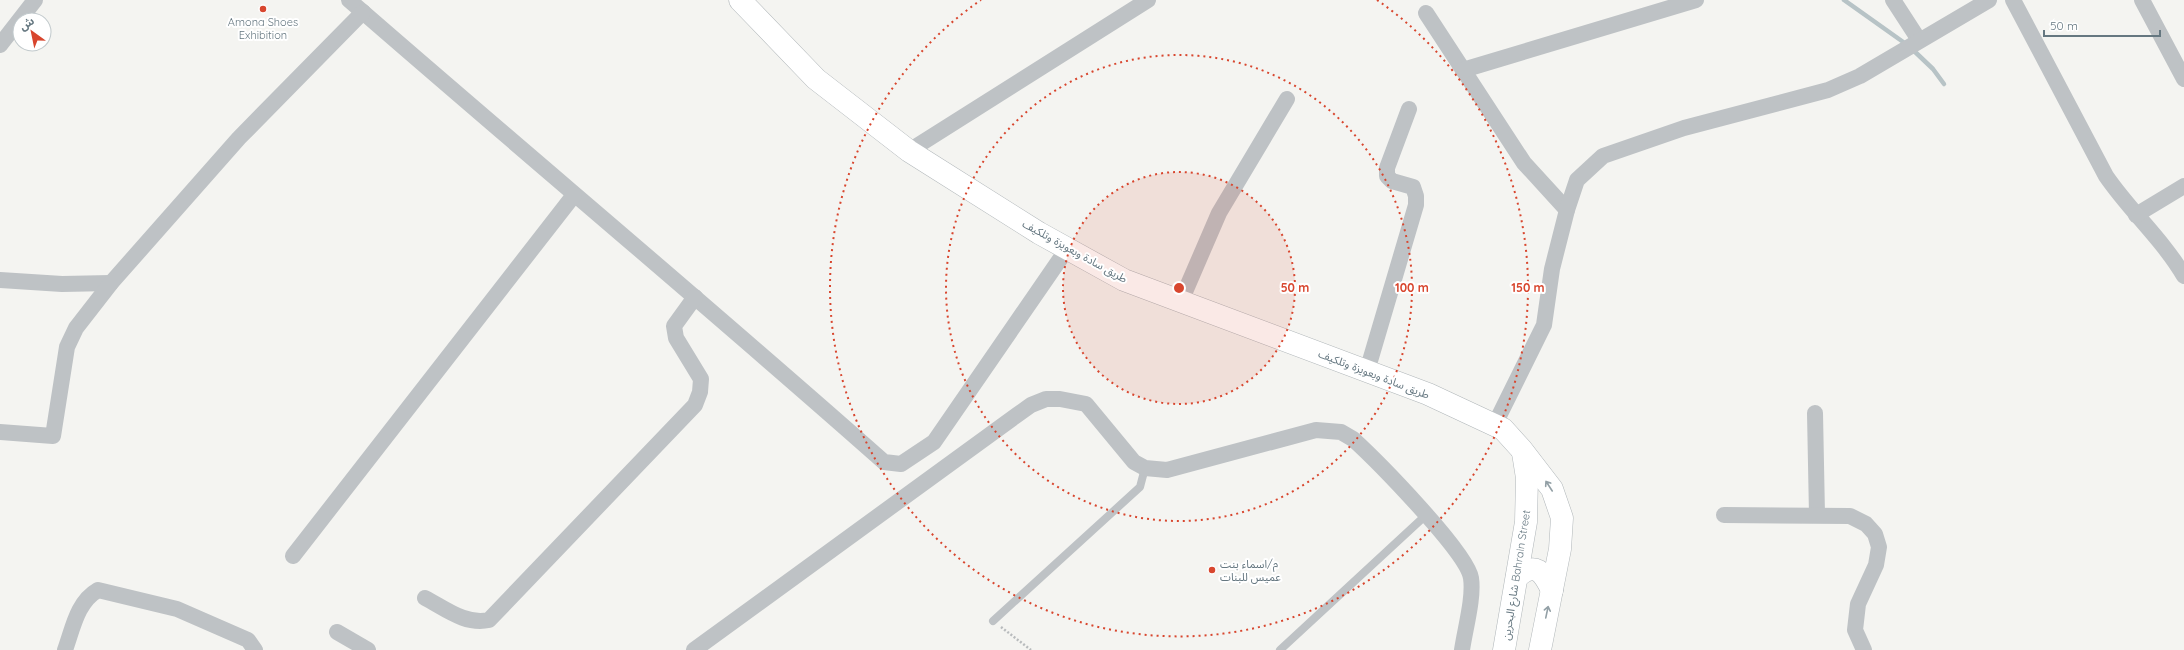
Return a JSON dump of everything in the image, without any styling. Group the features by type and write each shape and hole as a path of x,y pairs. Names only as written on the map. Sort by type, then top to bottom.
{"main road":[{"name":"طريق سادة وبعويزة وتلكيف","path":"740,0 816,79 909,151 1039,233 1124,280 1428,394 1495,424 1510,436 1522,450"},
{"name":"شارع البحرين Bahrain Street","path":"1504,650 1524,541 1528,501 1522,450"},
{"path":"1522,450 1552,489 1562,518 1560,549 1540,650"},
{"path":"1517,577 1529,569 1536,569 1542,573 1552,590"}],"street":[{"path":"0,45 35,0"},
{"path":"349,0 574,195 695,297 884,462 901,464 934,442 1068,249"},
{"path":"909,151 1148,0"},
{"path":"1463,70 1696,0"},
{"path":"1893,0 1917,41"},
{"path":"1495,424 1544,325 1552,269 1567,210 1577,180 1603,156 1684,128 1828,90 1860,76 1917,41 1989,0"},
{"path":"2013,0 2106,176 2136,215 2181,266"},
{"path":"2142,0 2184,79"},
{"path":"0,432 54,436 68,347 76,328 111,282 240,138 363,12"},
{"path":"1426,13 1524,163 1567,210"},
{"path":"1181,301 1219,213 1287,99"},
{"path":"1367,371 1416,205 1416,196 1413,187 1392,181 1387,176 1387,168 1409,108"},
{"path":"2136,215 2184,186"},
{"path":"293,556 574,195"},
{"path":"0,280 62,284 111,282"},
{"path":"425,598 468,621 477,622 489,620 695,404 700,392 701,380 676,338 674,326 695,297"},
{"path":"694,650 1031,405 1046,399 1060,399 1086,404 1127,454 1145,468 1155,470 1179,467 1316,430 1341,432 1353,439 1461,557 1471,577 1472,588 1462,650"},
{"path":"1815,413 1817,515"},
{"path":"1724,515 1850,516 1866,524 1874,534 1879,547 1876,565 1858,604 1855,630 1864,650"},
{"path":"65,650 80,606 91,594 98,590 177,609 248,640 255,650"},
{"path":"338,632 368,650"}],"lane":[{"path":"993,621 1140,487 1145,468"},
{"path":"1280,650 1425,516"}],"path":[{"path":"993,621 1031,650"}],"waterway":[{"path":"1844,0 1906,44"},
{"path":"1912,49 1933,69 1944,84"}],"place":[{"name":"Amona Shoes Exhibition","path":"263,9"},
{"name":"م/اسماء بنت عميس للبنات","path":"1212,570"}]}
